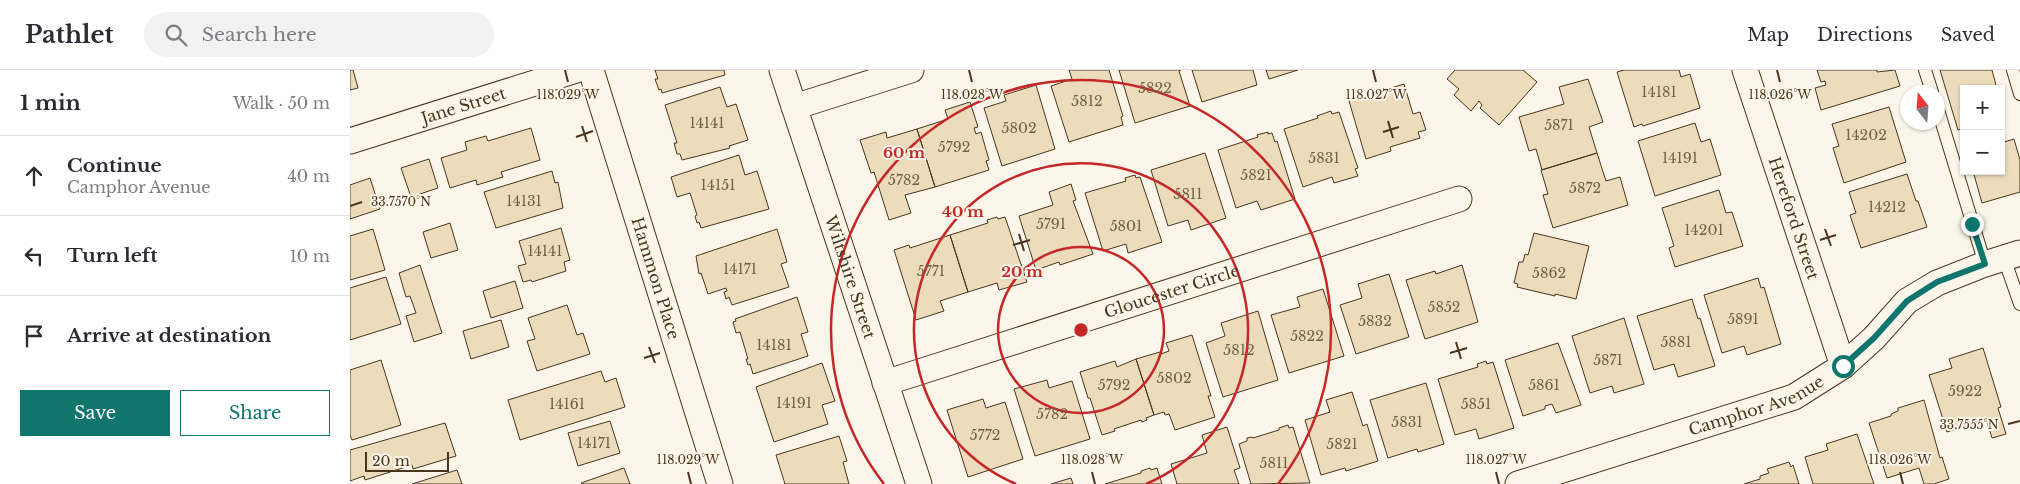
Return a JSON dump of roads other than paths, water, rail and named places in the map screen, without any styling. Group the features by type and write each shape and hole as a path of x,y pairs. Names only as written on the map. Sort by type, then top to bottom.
{"street":[{"name":"Jane Street","path":"350,141 576,70"},
{"name":"Hammon Place","path":"591,70 720,484"},
{"name":"Wiltshire Street","path":"782,70 919,484"},
{"path":"794,107 911,70"},
{"name":"Hereford Street","path":"1745,70 1843,366"},
{"name":"Gloucester Circle","path":"885,383 1459,199"},
{"name":"Camphor Avenue","path":"1518,484 1794,397 1843,366 1874,338 1907,301 1937,282 2003,258"}],"lane":[{"path":"1925,70 1930,85"},
{"path":"2012,70 2020,94"},
{"path":"1945,126 2003,258 2020,304"}]}
